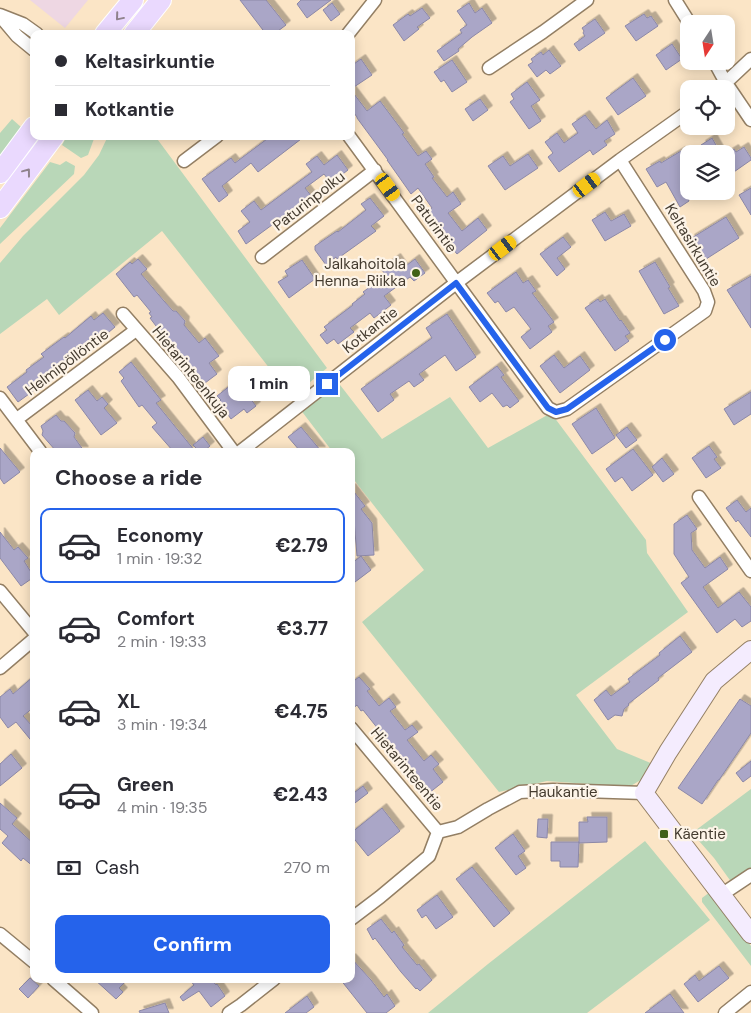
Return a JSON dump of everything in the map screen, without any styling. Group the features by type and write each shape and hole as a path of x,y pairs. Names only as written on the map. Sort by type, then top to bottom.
{"main road":[{"path":"108,30 133,0"},
{"path":"137,30 161,0"},
{"path":"0,173 30,132"},
{"path":"0,208 51,140"}],"street":[{"path":"351,30 375,0"},
{"path":"489,68 587,0"},
{"path":"675,0 684,15"},
{"path":"0,15 23,24 31,30"},
{"path":"0,15 16,36 30,47"},
{"path":"728,80 751,59"},
{"path":"735,101 751,120"},
{"name":"Kotkantie","path":"245,448 456,283 680,117"},
{"path":"184,161 212,140"},
{"name":"Paturintie","path":"353,140 456,283"},
{"name":"Keltasirkuntie","path":"456,283 548,408 556,412 567,409 704,311 708,302 704,291 620,160"},
{"name":"Paturinpolku","path":"262,257 375,170"},
{"name":"Hietarinteenkuja","path":"123,314 178,377 231,448"},
{"name":"Helmipöllöntie","path":"17,419 136,330"},
{"path":"0,398 38,448"},
{"path":"699,497 751,571"},
{"path":"0,591 30,627"},
{"path":"0,668 30,642"},
{"path":"751,650 714,681 644,793 751,934"},
{"name":"Hietarinteentie","path":"355,733 438,832"},
{"name":"Haukantie","path":"438,832 458,827 520,792 557,790 644,793"},
{"path":"355,916 429,856 438,832"},
{"path":"721,894 751,875"},
{"path":"0,934 30,959"},
{"path":"58,983 92,1013"},
{"path":"229,1013 269,983"},
{"path":"725,1013 751,992"}],"shaded area":[{"path":"30,0 88,0 65,28"}],"green space":[{"path":"12,119 21,127 0,156 0,133"},
{"path":"65,140 94,140 88,155 81,158 62,145"},
{"path":"106,140 158,140 327,368 292,397 162,231 59,315 47,299 0,334 0,263 23,236 84,175 99,155"},
{"path":"66,161 75,166 74,174 0,244 0,228 50,162 60,165"},
{"path":"337,381 382,439 450,397 488,448 551,413 646,540 647,553 688,612 576,695 617,749 653,764 644,778 629,787 547,781 499,792 362,622 424,570 355,481 355,448 330,448 300,409"},
{"path":"751,789 751,870 732,883 714,858 692,833"},
{"path":"645,841 710,920 587,1013 428,1013 488,964"},
{"path":"710,892 751,946 751,966 702,902 702,898"}],"building":[{"path":"240,0 266,0 286,25 279,30 263,30"},
{"path":"301,0 331,0 307,18 297,4"},
{"path":"332,3 340,14 331,21 323,10"},
{"path":"469,3 475,13 482,8 492,23 444,61 437,51 462,33 460,30 467,25 457,11"},
{"path":"422,8 430,18 417,27 419,29 404,41 393,25 408,14 410,16"},
{"path":"644,14 647,18 651,16 658,26 636,41 625,26"},
{"path":"595,19 605,33 579,51 574,44 585,36 582,28"},
{"path":"672,44 680,56 680,60 666,70 656,55"},
{"path":"549,50 561,66 550,74 546,70 537,77 528,65 533,62 531,59 541,52 543,55"},
{"path":"361,59 372,75 355,86 355,63"},
{"path":"452,60 467,82 452,92 444,80 441,82 434,72"},
{"path":"633,78 646,96 618,115 606,98"},
{"path":"527,82 540,100 531,106 541,121 529,129 510,102 514,99 511,94"},
{"path":"355,95 367,111 380,101 404,133 402,134 418,156 426,151 432,159 425,164 434,177 432,178 447,197 453,192 461,204 448,213 462,231 478,218 487,230 457,254 427,212 432,208 418,188 411,194 355,114"},
{"path":"480,99 488,110 473,121 465,109"},
{"path":"585,115 596,129 607,120 615,134 604,141 607,145 593,155 590,150 559,172 548,157 553,153 545,142 557,133 564,143 578,133 572,124"},
{"path":"712,138 716,145 701,145"},
{"path":"266,140 300,140 258,172 251,163 222,186 228,195 219,202 202,179 231,158 235,163"},
{"path":"744,147 751,160 735,171 735,150 736,152"},
{"path":"680,152 680,200 689,201 680,207 666,182 657,187 646,169 660,161 661,163"},
{"path":"528,154 538,168 505,190 488,166 503,156 510,166"},
{"path":"337,155 348,170 331,183 324,174 305,188 312,197 288,216 287,214 246,244 238,231 250,222 241,211 254,201 261,210 312,172 306,164 317,156 324,165"},
{"path":"751,188 751,215 739,195"},
{"path":"370,198 384,216 371,226 376,231 326,265 315,250 315,246 338,232 366,210 361,204"},
{"path":"605,212 611,221 624,214 631,226 605,241 592,220"},
{"path":"726,217 739,238 703,261 690,239"},
{"path":"563,237 571,247 557,258 565,269 557,276 540,254"},
{"path":"396,258 403,268 415,259 425,273 414,281 410,277 384,296 391,305 374,318 370,313 350,328 354,332 338,344 334,339 327,344 320,335 327,330 324,327 353,305 365,294 363,292 386,275 381,269"},
{"path":"138,259 147,269 141,274 173,311 176,311 185,321 184,325 199,343 205,338 219,356 209,363 217,374 201,386 150,318 152,317 149,313 151,312 137,295 134,297 116,274 130,262 132,264"},
{"path":"302,260 315,279 289,298 278,282 288,276 285,271"},
{"path":"655,262 679,306 664,314 639,271"},
{"path":"516,272 523,283 528,280 536,291 532,293 554,322 548,326 552,332 530,349 521,337 531,329 514,307 506,312 498,301 495,303 487,293"},
{"path":"751,276 751,328 727,290"},
{"path":"598,299 600,302 605,299 630,333 625,336 629,341 615,351 585,308"},
{"path":"103,313 115,327 91,347 88,344 43,378 45,380 39,384 40,386 18,402 7,387 44,357 41,354 65,338 91,316 94,320"},
{"path":"447,314 476,357 456,371 445,355 419,374 424,380 414,387 409,381 390,394 394,400 378,412 361,389 432,338 426,328"},
{"path":"554,355 564,368 580,356 590,370 560,393 540,366"},
{"path":"131,362 161,400 156,403 193,448 170,448 152,427 157,423 142,405 139,407 121,381 124,378 119,372"},
{"path":"497,366 504,375 501,377 519,401 510,408 507,405 503,407 492,393 480,402 469,387"},
{"path":"231,385 234,389 240,385 256,406 247,413 244,409 231,419 217,396"},
{"path":"88,390 97,401 102,397 108,404 104,408 117,423 101,435 75,400"},
{"path":"751,392 751,414 734,425 724,409"},
{"path":"596,408 615,438 592,454 572,424"},
{"path":"56,415 75,433 74,437 82,448 53,448 42,435 41,426"},
{"path":"301,427 318,448 297,448 288,437"},
{"path":"627,427 637,440 626,448 616,435"},
{"path":"203,437 210,446 208,448 196,448 193,445"},
{"path":"709,446 717,457 714,459 721,468 706,478 692,458"},
{"path":"0,448 20,472 4,484 0,478"},
{"path":"633,449 653,475 632,491 622,477 615,482 606,469"},
{"path":"662,458 674,474 663,482 652,467"},
{"path":"355,493 365,506 361,509 372,523 374,555 357,556"},
{"path":"737,500 746,512 751,508 751,537 738,520 736,522 726,508"},
{"path":"687,515 697,529 691,533 692,550 705,568 720,557 728,569 703,587 718,608 739,592 751,607 751,621 742,627 735,619 717,633 681,583 689,577 674,554 674,524"},
{"path":"0,532 14,550 18,547 28,558 24,561 30,571 30,580 21,586 0,558"},
{"path":"361,556 371,570 355,582 355,561"},
{"path":"680,636 692,652 628,704 622,716 615,715 608,720 594,700 606,690 611,696 630,682 628,679 660,655 659,653"},
{"path":"359,677 370,689 367,691 379,706 389,698 396,707 390,711 405,730 412,725 418,732 407,740 424,761 431,755 439,764 433,769 443,782 429,793 363,710 361,711 357,705 355,707 355,680"},
{"path":"30,679 30,710 23,716 30,724 30,739 16,722 8,728 0,717 0,697 10,689 13,694"},
{"path":"740,699 751,706 751,733 702,804 678,788"},
{"path":"11,754 22,768 0,786 0,764"},
{"path":"751,761 751,776 743,782 736,773"},
{"path":"363,786 368,793 355,803 355,792"},
{"path":"0,803 17,818 12,824 30,840 30,864 23,858 21,861 2,843 8,836 0,829"},
{"path":"382,808 400,831 368,856 355,840 355,830"},
{"path":"587,817 607,817 607,842 579,843 579,822 588,822"},
{"path":"538,819 548,819 547,838 537,837"},
{"path":"513,834 525,851 518,856 526,868 516,875 495,848"},
{"path":"551,842 579,842 578,867 560,867 560,861 551,861"},
{"path":"472,867 510,913 494,927 456,879"},
{"path":"437,895 453,917 436,929 426,915 422,918 417,910"},
{"path":"381,919 392,933 394,931 404,945 402,947 432,980 420,991 401,972 375,938 373,940 367,929"},
{"path":"355,962 384,997 387,994 395,1006 386,1013 367,1013 343,983 355,983"},
{"path":"719,966 729,978 698,1002 684,984 695,975 699,981"},
{"path":"30,978 30,983 36,983 39,986 28,998 19,989"},
{"path":"98,983 124,983 119,988 123,992 116,999"},
{"path":"192,983 214,983 225,996 211,1007 199,991 183,1001 180,997 194,985"},
{"path":"670,994 684,1013 645,1013"},
{"path":"307,996 314,1007 306,1013 285,1013"},
{"path":"165,1003 169,1013 140,1013 139,1011"}],"place":[{"name":"Jalkahoitola Henna-Riikka","path":"416,273"},
{"name":"Käentie","path":"664,834"}],"route":[{"path":"327,384 456,283 548,408 556,412 567,409 665,340"}]}
